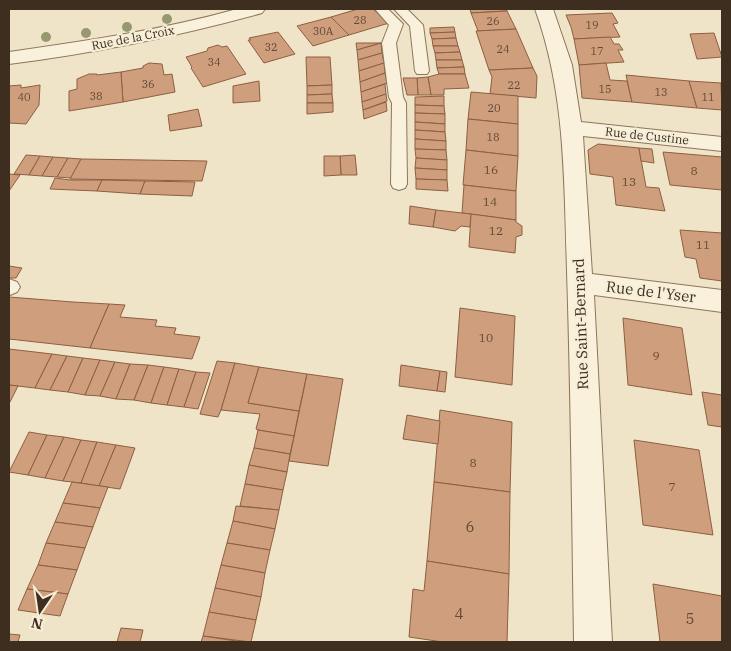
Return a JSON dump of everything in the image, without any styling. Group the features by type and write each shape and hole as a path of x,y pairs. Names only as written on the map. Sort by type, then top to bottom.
{"street":[{"name":"Rue de la Croix","path":"9,58 105,44 188,28 256,9"},
{"name":"Rue Saint-Bernard","path":"544,9 562,59 571,128 580,283 593,642"},
{"name":"Rue de Custine","path":"571,128 722,144"},
{"name":"Rue de l'Yser","path":"580,283 722,301"}],"lane":[{"path":"381,9 396,24 389,43 396,97 399,103 399,184"},
{"path":"400,9 416,25 422,71"}],"building":[{"path":"358,9 373,9 389,23 349,35 331,17"},
{"path":"470,9 507,9 507,11 471,13"},
{"path":"507,11 516,29 478,31 471,13"},
{"path":"612,13 618,23 613,24 620,37 574,39 566,15"},
{"path":"331,17 349,35 313,46 297,26"},
{"path":"454,27 455,32 430,33 430,28"},
{"path":"516,29 533,68 489,70 476,31"},
{"path":"278,32 295,54 264,63 248,40 251,40 249,38"},
{"path":"455,32 456,38 432,39 430,33"},
{"path":"714,33 722,57 697,59 690,34"},
{"path":"610,37 614,44 619,44 623,50 618,50 624,62 579,65 574,39"},
{"path":"456,38 458,46 433,46 432,39"},
{"path":"356,43 381,43 357,50"},
{"path":"381,43 382,53 358,60 357,50"},
{"path":"218,45 222,47 227,46 246,74 203,87 186,57 207,51 208,48"},
{"path":"433,46 458,46 460,52 435,53"},
{"path":"460,52 462,60 436,60 435,53"},
{"path":"382,53 384,63 359,71 358,60"},
{"path":"306,57 330,57 332,85 307,86"},
{"path":"436,60 462,60 464,67 437,68"},
{"path":"149,63 162,64 164,75 172,74 175,92 123,102 121,72 143,68 143,66"},
{"path":"384,63 385,73 360,82 359,71"},
{"path":"606,63 610,80 627,81 632,102 582,98 579,65"},
{"path":"464,67 465,74 439,74 437,68"},
{"path":"533,68 537,76 536,98 490,94 492,77 489,70"},
{"path":"121,72 123,102 69,111 69,91 77,89 77,79 89,74"},
{"path":"385,73 387,83 361,92 360,82"},
{"path":"439,74 465,74 469,88 444,89 444,95 431,95 428,77"},
{"path":"626,75 689,81 697,108 632,102"},
{"path":"428,77 431,95 418,95 417,78"},
{"path":"403,78 417,78 418,95 407,95"},
{"path":"259,81 260,101 233,103 233,86"},
{"path":"689,81 721,83 722,110 697,108"},
{"path":"385,84 386,94 362,102 361,92"},
{"path":"21,85 21,88 40,85 39,105 26,124 9,123 9,86"},
{"path":"332,85 332,94 307,95 307,86"},
{"path":"471,92 518,96 518,124 468,119"},
{"path":"332,94 333,103 307,103 307,95"},
{"path":"386,94 387,101 363,110 362,102"},
{"path":"444,96 444,106 415,105 415,97"},
{"path":"386,102 387,111 364,119 363,110"},
{"path":"307,103 333,103 333,112 307,114"},
{"path":"415,105 444,106 445,114 415,113"},
{"path":"198,109 202,126 170,131 168,115"},
{"path":"415,113 445,114 445,124 415,122"},
{"path":"468,119 518,124 518,156 466,150"},
{"path":"415,122 445,124 445,132 415,130"},
{"path":"415,130 445,132 446,141 415,139"},
{"path":"415,139 446,141 446,150 415,149"},
{"path":"598,144 639,148 646,187 659,188 665,211 616,205 613,177 590,174 588,150"},
{"path":"639,148 652,149 654,163 641,161"},
{"path":"415,149 446,150 447,160 416,158"},
{"path":"466,150 518,156 516,191 463,185"},
{"path":"663,152 722,157 722,190 670,185"},
{"path":"26,155 40,156 29,175 14,174"},
{"path":"355,155 357,175 341,175 340,156"},
{"path":"40,156 53,157 42,176 29,175"},
{"path":"324,156 340,156 341,175 324,176"},
{"path":"53,157 68,158 57,177 42,176"},
{"path":"68,158 81,159 71,178 57,177"},
{"path":"416,158 447,160 447,170 415,168"},
{"path":"81,159 207,161 202,181 70,179"},
{"path":"415,168 447,170 447,180 416,179"},
{"path":"9,174 20,175 9,191"},
{"path":"55,178 102,180 97,191 50,189"},
{"path":"416,179 447,180 448,191 416,189"},
{"path":"102,180 145,181 140,194 97,191"},
{"path":"145,181 195,182 192,196 140,194"},
{"path":"464,185 516,191 516,220 462,213"},
{"path":"410,206 436,210 433,227 409,224"},
{"path":"436,210 471,214 470,227 461,226 455,231 433,227"},
{"path":"471,214 516,220 522,226 522,235 516,237 515,253 469,247"},
{"path":"680,230 722,233 722,281 700,278 696,259 685,257"},
{"path":"9,266 22,268 16,278 9,278"},
{"path":"9,297 109,304 90,348 9,339"},
{"path":"109,304 125,305 120,317 157,320 155,326 176,328 174,334 200,337 192,359 90,348"},
{"path":"460,308 515,316 512,385 455,377"},
{"path":"623,318 682,328 692,395 628,385"},
{"path":"9,349 52,354 35,388 9,385"},
{"path":"52,354 67,356 50,390 35,388"},
{"path":"67,356 83,358 68,392 50,390"},
{"path":"83,358 100,360 85,395 68,392"},
{"path":"100,360 115,362 100,396 85,395"},
{"path":"217,361 235,363 218,417 200,414"},
{"path":"115,362 130,364 116,399 100,396"},
{"path":"235,363 259,367 248,403 299,411 294,436 256,429 260,414 221,410"},
{"path":"130,364 148,365 134,400 116,399"},
{"path":"148,365 164,367 151,403 134,400"},
{"path":"401,365 440,371 437,391 399,386"},
{"path":"164,367 179,369 167,405 151,403"},
{"path":"259,367 307,374 299,411 248,403"},
{"path":"179,369 196,372 184,407 167,405"},
{"path":"440,371 447,372 445,392 437,391"},
{"path":"196,372 210,373 198,409 184,407"},
{"path":"307,374 343,379 328,466 289,461"},
{"path":"9,385 18,386 10,402 9,402"},
{"path":"702,392 722,395 722,427 708,425"},
{"path":"440,410 512,422 510,492 434,482"},
{"path":"407,415 440,421 438,444 403,439"},
{"path":"258,430 294,436 290,454 254,448"},
{"path":"29,432 47,435 28,475 9,472"},
{"path":"47,435 64,437 45,478 28,475"},
{"path":"64,437 81,440 63,481 45,478"},
{"path":"81,440 97,442 81,483 63,481"},
{"path":"634,440 699,450 713,535 643,525"},
{"path":"97,442 116,445 99,486 81,483"},
{"path":"116,445 135,448 120,489 99,486"},
{"path":"254,448 290,454 287,472 249,465"},
{"path":"249,465 287,472 283,490 245,484"},
{"path":"72,482 108,487 100,508 63,503"},
{"path":"434,482 510,492 509,574 427,561"},
{"path":"245,484 283,490 279,510 240,506"},
{"path":"63,503 100,508 93,527 55,522"},
{"path":"236,506 279,510 275,529 233,521"},
{"path":"233,521 275,529 270,550 227,543"},
{"path":"55,522 93,527 85,548 46,543"},
{"path":"46,543 85,548 77,570 38,565"},
{"path":"227,543 270,550 265,573 221,565"},
{"path":"427,561 509,574 507,642 443,642 409,637 413,589 424,591"},
{"path":"38,565 77,570 68,594 27,589"},
{"path":"221,565 265,573 261,597 215,588"},
{"path":"653,584 722,596 722,642 660,642"},
{"path":"215,588 261,597 256,620 209,612"},
{"path":"27,589 68,594 60,616 18,610"},
{"path":"209,612 256,620 251,642 203,636"},
{"path":"121,628 143,630 140,642 117,642"},
{"path":"9,634 20,635 18,642 9,642"},
{"path":"203,636 243,642 201,642"}]}
